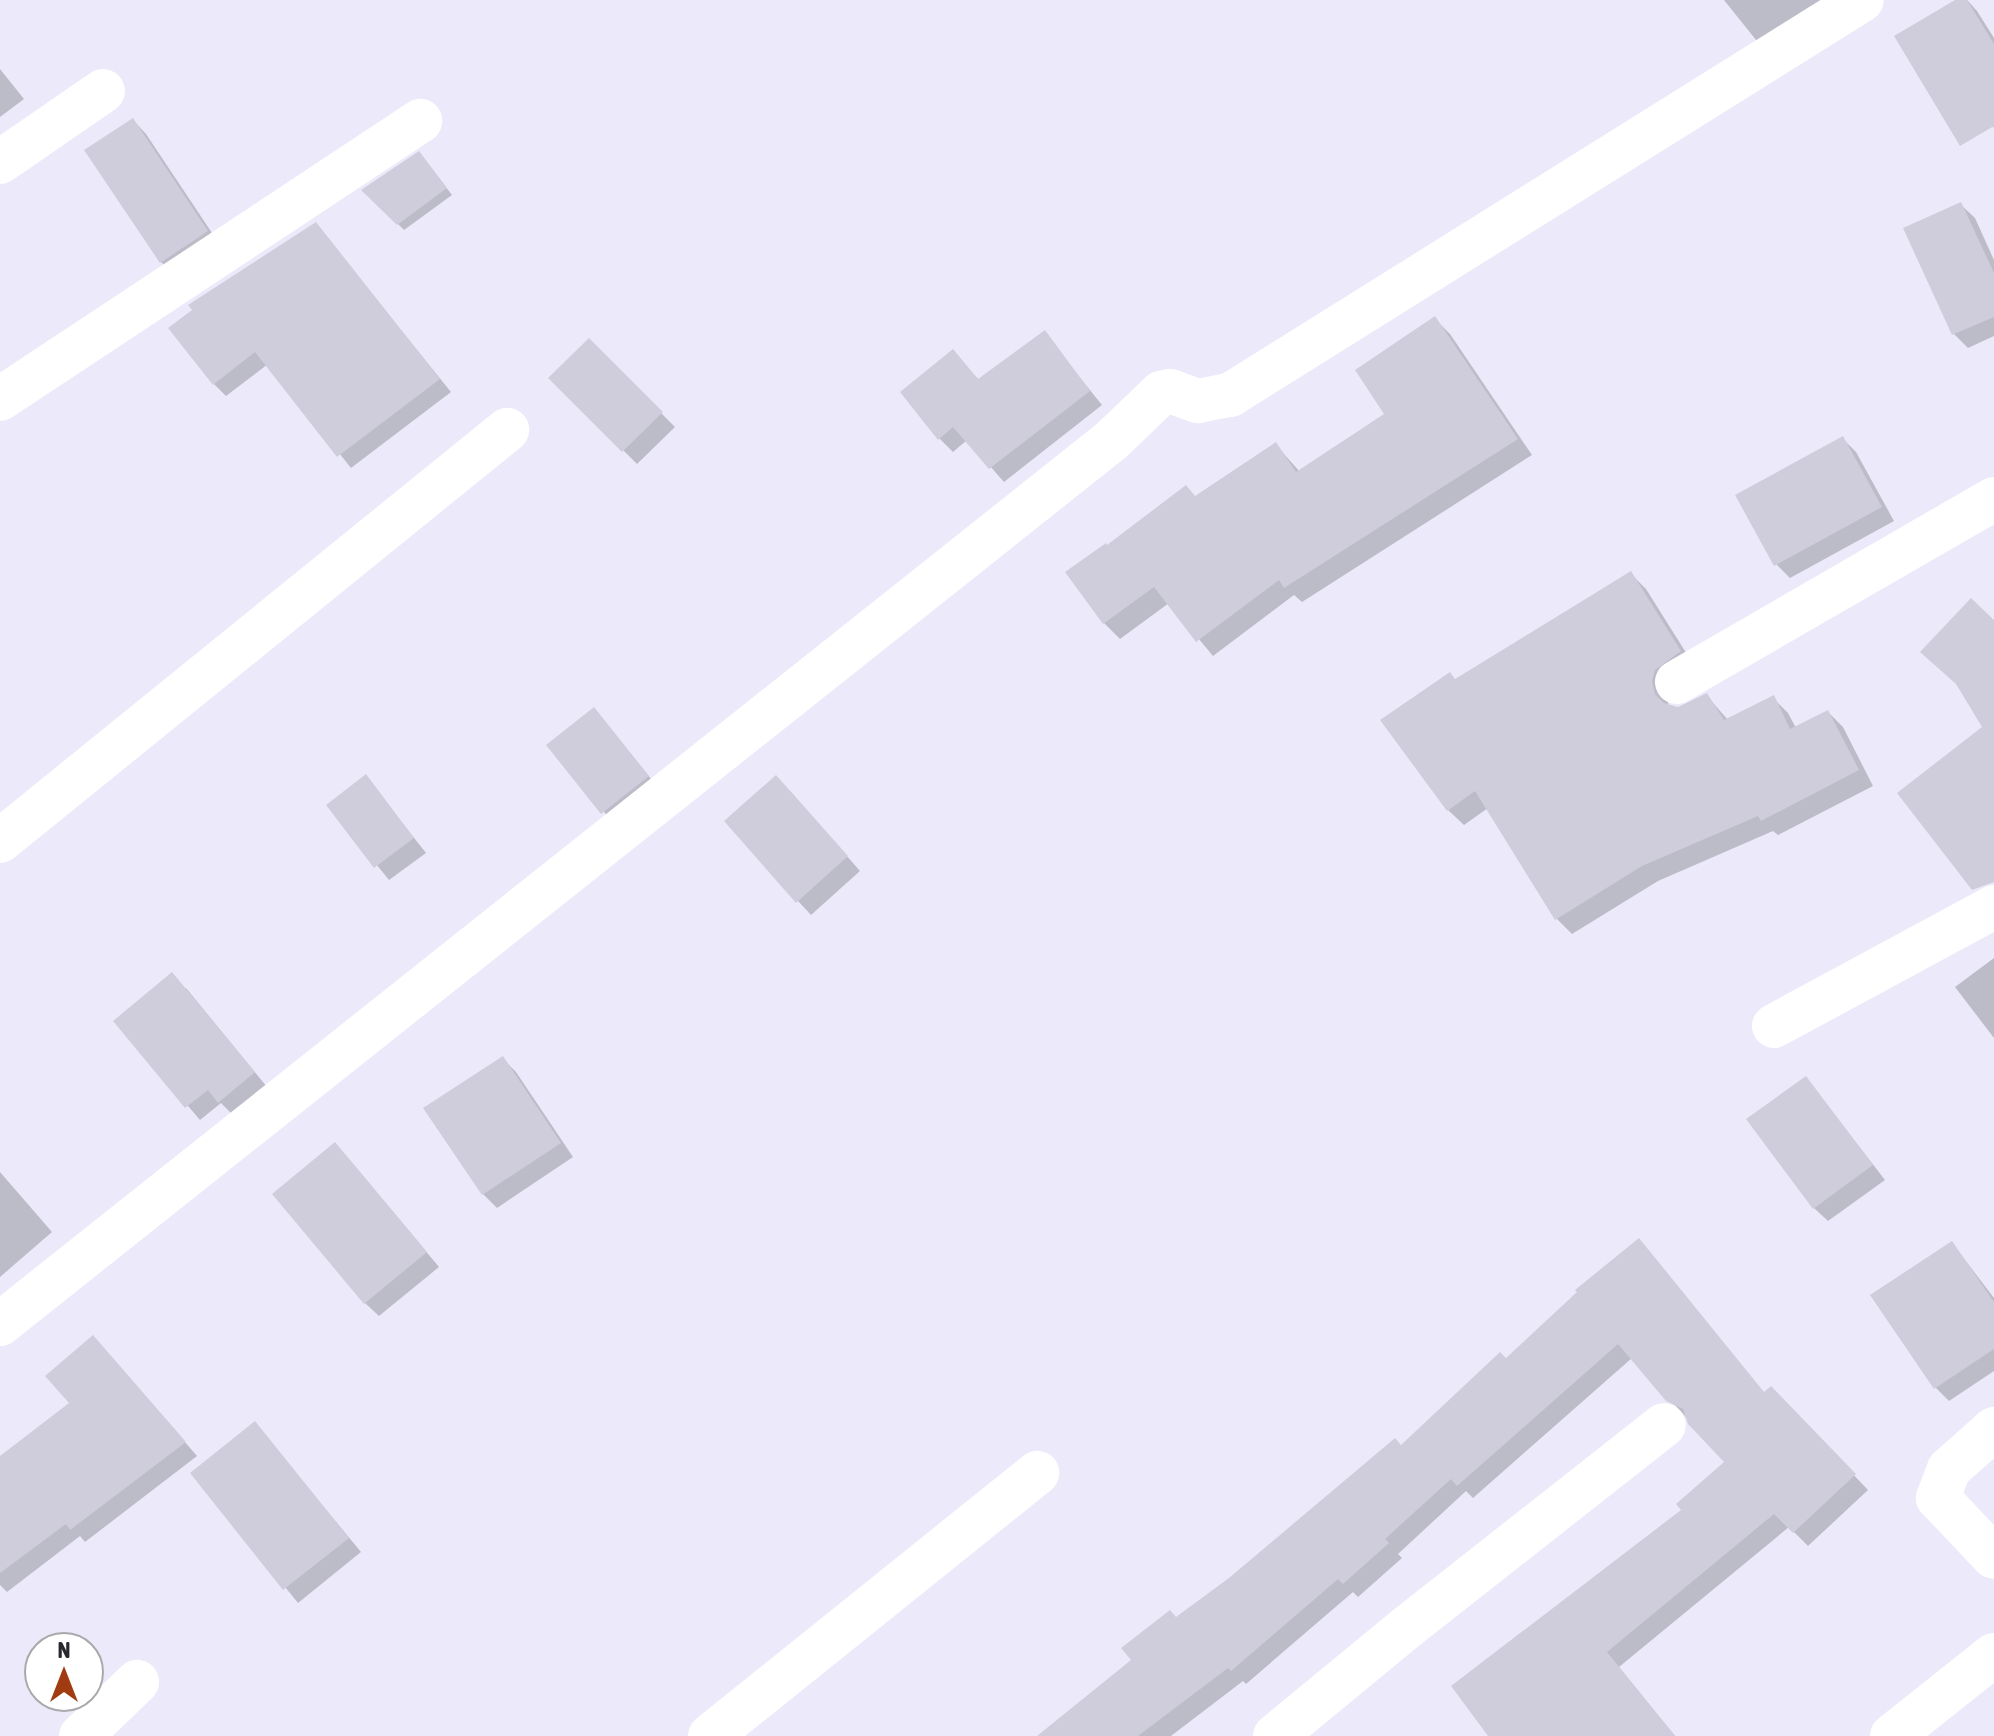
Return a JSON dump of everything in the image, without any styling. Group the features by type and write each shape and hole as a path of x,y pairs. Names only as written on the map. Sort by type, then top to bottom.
{"street":[{"path":"0,1324 1111,441 1161,393 1170,391 1198,401 1230,395 1862,0"},
{"path":"0,162 103,91"},
{"path":"0,399 420,121"},
{"path":"0,841 507,430"},
{"path":"1677,682 1994,499"},
{"path":"1774,1026 1994,907"},
{"path":"1275,1736 1406,1628 1664,1425"},
{"path":"1994,1429 1949,1469 1938,1498 1994,1557"},
{"path":"710,1736 1037,1473"},
{"path":"1892,1736 1994,1655"},
{"path":"81,1736 137,1682"}],"building":[{"path":"1955,0 1967,0 1994,44 1994,126 1960,146 1894,36"},
{"path":"133,118 208,231 160,263 84,150"},
{"path":"419,151 447,188 397,225 361,190"},
{"path":"1961,202 1994,273 1994,317 1952,335 1903,228"},
{"path":"316,222 440,379 337,457 255,352 213,385 168,328 192,310 188,305"},
{"path":"1435,316 1518,439 1284,588 1279,580 1196,642 1154,587 1103,624 1065,572 1107,545 1186,485 1195,496 1276,442 1296,472 1384,414 1355,370"},
{"path":"1045,330 1090,391 989,469 953,427 938,440 900,392 953,349 978,379"},
{"path":"589,338 663,412 622,452 548,378"},
{"path":"1843,436 1882,507 1774,566 1735,495"},
{"path":"1631,571 1681,651 1655,670 1652,681 1655,694 1664,703 1678,707 1707,693 1724,720 1774,695 1790,729 1828,710 1859,770 1761,821 1758,816 1642,866 1555,920 1475,791 1447,811 1380,720 1450,672 1455,679"},
{"path":"1971,598 1994,620 1994,882 1972,890 1897,793 1982,727 1956,684 1920,652"},
{"path":"594,707 649,776 601,814 546,745"},
{"path":"366,774 414,838 374,868 326,805"},
{"path":"776,775 848,856 796,903 724,821"},
{"path":"172,972 255,1072 218,1103 208,1090 185,1108 113,1021"},
{"path":"503,1056 561,1143 482,1195 423,1108"},
{"path":"1806,1076 1873,1165 1813,1209 1746,1119"},
{"path":"335,1142 427,1252 364,1304 272,1194"},
{"path":"1639,1238 1764,1392 1771,1386 1856,1474 1793,1533 1774,1514 1607,1652 1675,1736 1488,1736 1451,1686 1681,1510 1676,1504 1724,1462 1688,1424 1683,1409 1666,1401 1618,1344 1457,1486 1451,1479 1385,1539 1389,1543 1343,1584 1338,1579 1231,1671 1228,1668 1138,1736 1037,1736 1131,1660 1121,1648 1170,1610 1176,1617 1229,1578 1395,1438 1401,1445 1500,1352 1506,1358 1577,1292 1575,1290"},
{"path":"1952,1241 1994,1302 1994,1349 1934,1389 1870,1295"},
{"path":"93,1335 186,1442 70,1530 66,1524 0,1573 0,1456 69,1403 45,1376"},
{"path":"255,1421 349,1538 283,1590 190,1473"}]}
